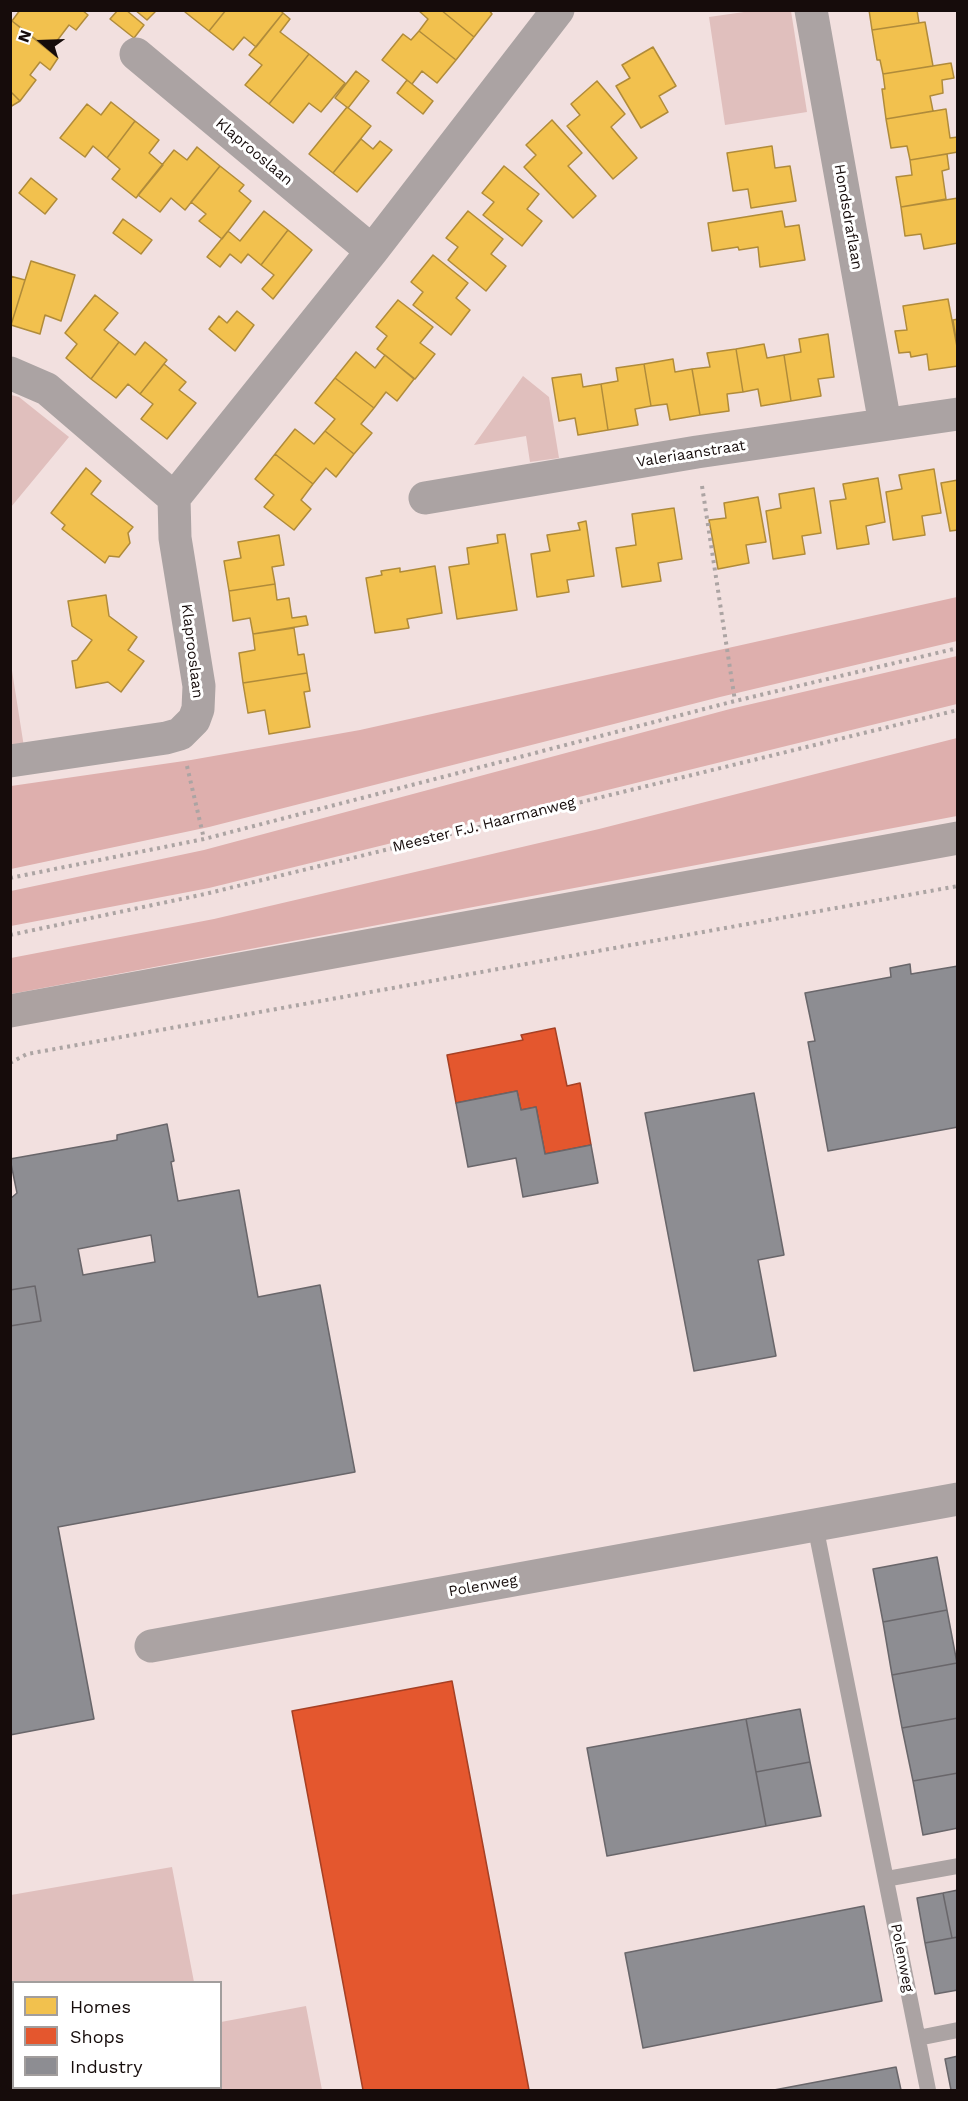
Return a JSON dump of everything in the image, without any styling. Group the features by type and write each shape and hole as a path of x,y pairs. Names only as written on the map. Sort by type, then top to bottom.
{"main road":[{"path":"10,1011 957,838"}],"street":[{"path":"10,373 47,389 174,498 372,251 558,10"},
{"name":"Hondsdraflaan","path":"811,10 885,424"},
{"name":"Klaprooslaan","path":"136,54 372,251"},
{"name":"Valeriaanstraat","path":"425,498 697,452 957,414"},
{"name":"Klaprooslaan","path":"174,498 175,538 200,698 194,720 180,734"},
{"path":"10,761 180,734"},
{"name":"Polenweg","path":"151,1646 957,1499"}],"lane":[{"name":"Polenweg","path":"815,1525 928,2091"},
{"path":"886,1879 957,1866"},
{"path":"918,2038 957,2030"}],"path":[{"path":"697,452 735,701"},
{"path":"10,878 204,839 735,701 957,648"},
{"name":"Meester F.J. Haarmanweg","path":"10,935 205,894 957,710"},
{"path":"180,734 204,839"},
{"path":"10,1063 27,1054 957,886"}],"shaded area":[{"path":"751,11 791,11 807,112 725,125 709,17"},
{"path":"523,376 549,397 559,458 530,462 526,436 474,445"},
{"path":"11,395 19,397 69,437 11,507"},
{"path":"957,597 957,641 720,697 209,827 11,869 11,786 191,760 360,730"},
{"path":"957,656 957,704 209,888 11,926 11,891 204,850 730,709"},
{"path":"10,658 24,747 10,749"},
{"path":"957,738 957,816 11,994 11,958 214,919 599,829"},
{"path":"172,1867 194,1981 12,1981 12,2089 222,2089 222,2022 306,2006 322,2090 11,2090 11,1895"}],"building: Homes":[{"path":"20,10 82,10 88,15 76,30 69,25 50,50 12,21"},
{"path":"118,10 126,10 144,25 134,38 110,19"},
{"path":"135,10 153,10 155,12 147,20"},
{"path":"187,10 226,10 209,31 185,12"},
{"path":"226,10 280,10 283,13 256,47 244,37 233,50 209,31"},
{"path":"418,10 441,10 474,37 456,60 419,31 428,19"},
{"path":"441,10 489,10 492,14 474,37"},
{"path":"869,10 917,10 919,23 872,30"},
{"path":"283,13 290,19 280,32 309,54 269,104 245,85 262,65 249,55"},
{"path":"12,21 58,58 50,70 40,62 30,75 36,80 20,101 10,91 10,23"},
{"path":"925,22 933,66 883,74 880,60 877,60 872,30"},
{"path":"419,31 456,60 437,83 422,71 412,84 382,60 403,34 411,40"},
{"path":"653,47 676,86 659,96 668,112 641,128 616,86 630,78 622,65"},
{"path":"309,54 345,83 321,112 309,103 293,123 269,104"},
{"path":"951,63 954,78 942,80 943,93 930,96 933,111 886,119 882,89 885,89 883,74"},
{"path":"356,71 369,81 348,108 335,98"},
{"path":"407,80 433,101 423,114 397,93"},
{"path":"597,81 625,114 611,127 637,158 613,179 567,126 580,115 571,104"},
{"path":"10,91 20,101 10,107"},
{"path":"111,102 135,121 107,158 93,146 85,157 60,138 87,104 101,115"},
{"path":"347,107 371,126 333,173 309,154"},
{"path":"946,109 950,138 958,137 958,152 910,160 907,146 891,148 886,119"},
{"path":"552,120 582,153 568,166 596,196 573,218 524,167 536,155 526,145"},
{"path":"135,121 159,140 149,153 163,165 136,198 112,179 120,169 107,158"},
{"path":"361,139 373,149 380,141 392,150 357,192 333,173"},
{"path":"772,146 775,168 790,166 796,201 751,208 748,189 733,191 727,153"},
{"path":"197,147 220,166 185,210 171,198 160,212 138,195 174,150 187,160"},
{"path":"947,154 949,169 942,171 946,199 901,207 896,177 912,175 910,160"},
{"path":"220,166 244,185 239,191 251,201 222,239 199,221 206,214 191,202"},
{"path":"504,166 539,194 527,209 542,221 522,246 483,215 494,202 482,193"},
{"path":"31,178 57,199 45,214 19,193"},
{"path":"958,198 958,243 924,249 921,234 905,236 901,207"},
{"path":"264,211 288,230 261,265 248,254 241,263 230,254 220,267 207,257 228,231 240,241"},
{"path":"468,211 503,239 491,254 506,266 486,291 448,260 458,247 446,238"},
{"path":"782,211 785,227 799,225 805,260 760,267 758,247 712,251 708,223"},
{"path":"123,219 152,240 141,254 113,233"},
{"path":"288,230 312,250 273,299 262,289 274,275 261,265"},
{"path":"433,255 468,283 456,298 470,310 451,335 413,305 423,292 411,282"},
{"path":"31,261 75,275 61,321 45,315 40,334 11,325"},
{"path":"10,276 25,280 11,325 10,324"},
{"path":"95,295 118,313 104,330 119,342 91,379 66,358 77,344 65,333"},
{"path":"948,299 958,352 958,366 929,370 927,354 911,357 910,352 899,353 895,331 907,330 903,306"},
{"path":"398,300 433,327 420,343 435,354 415,379 377,349 387,336 376,327"},
{"path":"237,311 254,325 235,351 209,329 219,316 227,323"},
{"path":"958,319 958,352 953,320"},
{"path":"828,334 834,377 818,379 821,396 791,401 784,355 801,352 799,339"},
{"path":"119,342 135,355 145,342 167,360 140,394 128,384 116,398 91,379"},
{"path":"764,344 767,358 784,355 791,401 761,406 758,389 743,392 736,349"},
{"path":"736,349 743,392 727,394 729,411 700,415 692,369 710,367 707,353"},
{"path":"356,352 375,368 385,355 414,379 397,401 386,392 374,408 335,378"},
{"path":"673,359 675,372 692,369 700,415 670,420 667,404 651,406 644,364"},
{"path":"164,364 186,382 179,390 196,403 167,439 141,419 153,404 140,394"},
{"path":"644,364 651,406 635,409 638,425 608,430 601,384 618,381 616,368"},
{"path":"581,374 583,387 601,384 608,430 578,435 575,418 559,421 552,378"},
{"path":"335,378 374,408 361,424 372,433 354,454 325,431 335,419 315,403"},
{"path":"295,429 314,444 325,431 354,454 336,477 326,468 313,484 275,454"},
{"path":"275,454 313,484 301,500 311,509 294,530 264,507 274,495 255,479"},
{"path":"86,468 101,481 91,494 133,527 128,533 130,543 119,557 109,556 105,563 62,529 65,525 51,513"},
{"path":"934,469 941,513 922,516 925,535 893,540 886,492 902,489 899,475"},
{"path":"878,478 885,522 866,526 869,544 837,549 830,501 846,499 843,484"},
{"path":"958,480 958,530 950,531 941,483"},
{"path":"814,488 821,533 802,536 805,554 773,559 766,511 781,508 779,494"},
{"path":"758,497 766,542 746,545 749,563 718,569 709,520 726,518 724,503"},
{"path":"674,508 682,559 658,563 661,581 622,587 616,548 636,545 632,514"},
{"path":"586,521 594,576 567,580 569,592 537,597 531,554 550,551 547,535 580,530 578,523"},
{"path":"505,534 517,610 457,619 449,567 469,564 467,548 498,543 497,535"},
{"path":"279,535 284,565 272,567 275,584 229,591 224,561 241,558 238,542"},
{"path":"435,566 442,613 407,619 409,628 375,633 366,578 382,575 381,571 400,568 400,572"},
{"path":"275,584 277,600 289,598 292,618 306,616 308,625 253,634 250,618 233,621 229,591"},
{"path":"106,595 109,616 137,637 128,650 144,661 121,692 108,682 76,688 72,661 77,660 92,640 72,626 68,601"},
{"path":"294,628 298,655 304,654 307,673 243,683 239,653 255,650 253,634"},
{"path":"307,673 310,691 304,692 310,727 269,734 265,710 248,713 243,683"}],"building: Shops":[{"path":"555,1028 567,1086 580,1083 591,1145 545,1154 536,1107 521,1110 517,1091 456,1103 447,1055 523,1040 521,1035"},
{"path":"452,1681 529,2090 363,2090 292,1711"}],"building: Industry":[{"path":"910,964 911,974 958,966 958,1127 828,1151 808,1042 815,1041 805,993 891,977 890,968"},
{"path":"517,1091 521,1110 536,1107 545,1154 591,1145 598,1183 523,1197 516,1158 468,1167 456,1103"},
{"path":"754,1093 784,1255 758,1260 776,1356 694,1371 645,1113"},
{"path":"167,1124 178,1201 239,1190 258,1297 320,1285 355,1472 58,1527 94,1719 10,1735 10,1326 41,1321 35,1286 10,1290 10,1199 17,1193 10,1159 117,1140 117,1135","holes":["151,1235 155,1262 83,1275 78,1249"]},
{"path":"35,1286 41,1321 10,1326 10,1290"},
{"path":"937,1557 947,1610 883,1622 873,1569"},
{"path":"947,1610 957,1663 892,1675 883,1622"},
{"path":"957,1663 958,1718 902,1728 892,1675"},
{"path":"800,1709 810,1762 756,1772 746,1719"},
{"path":"958,1718 958,1773 913,1781 902,1728"},
{"path":"746,1719 766,1826 607,1856 587,1748"},
{"path":"810,1762 821,1816 766,1826 756,1772"},
{"path":"958,1773 958,1828 923,1835 913,1781"},
{"path":"958,1890 958,1937 952,1938 943,1893"},
{"path":"943,1893 952,1938 925,1943 917,1898"},
{"path":"864,1906 882,2001 643,2048 625,1953"},
{"path":"958,1937 958,1990 935,1994 925,1943"},
{"path":"958,2056 958,2090 951,2090 945,2059"},
{"path":"896,2067 901,2090 774,2090"}]}
